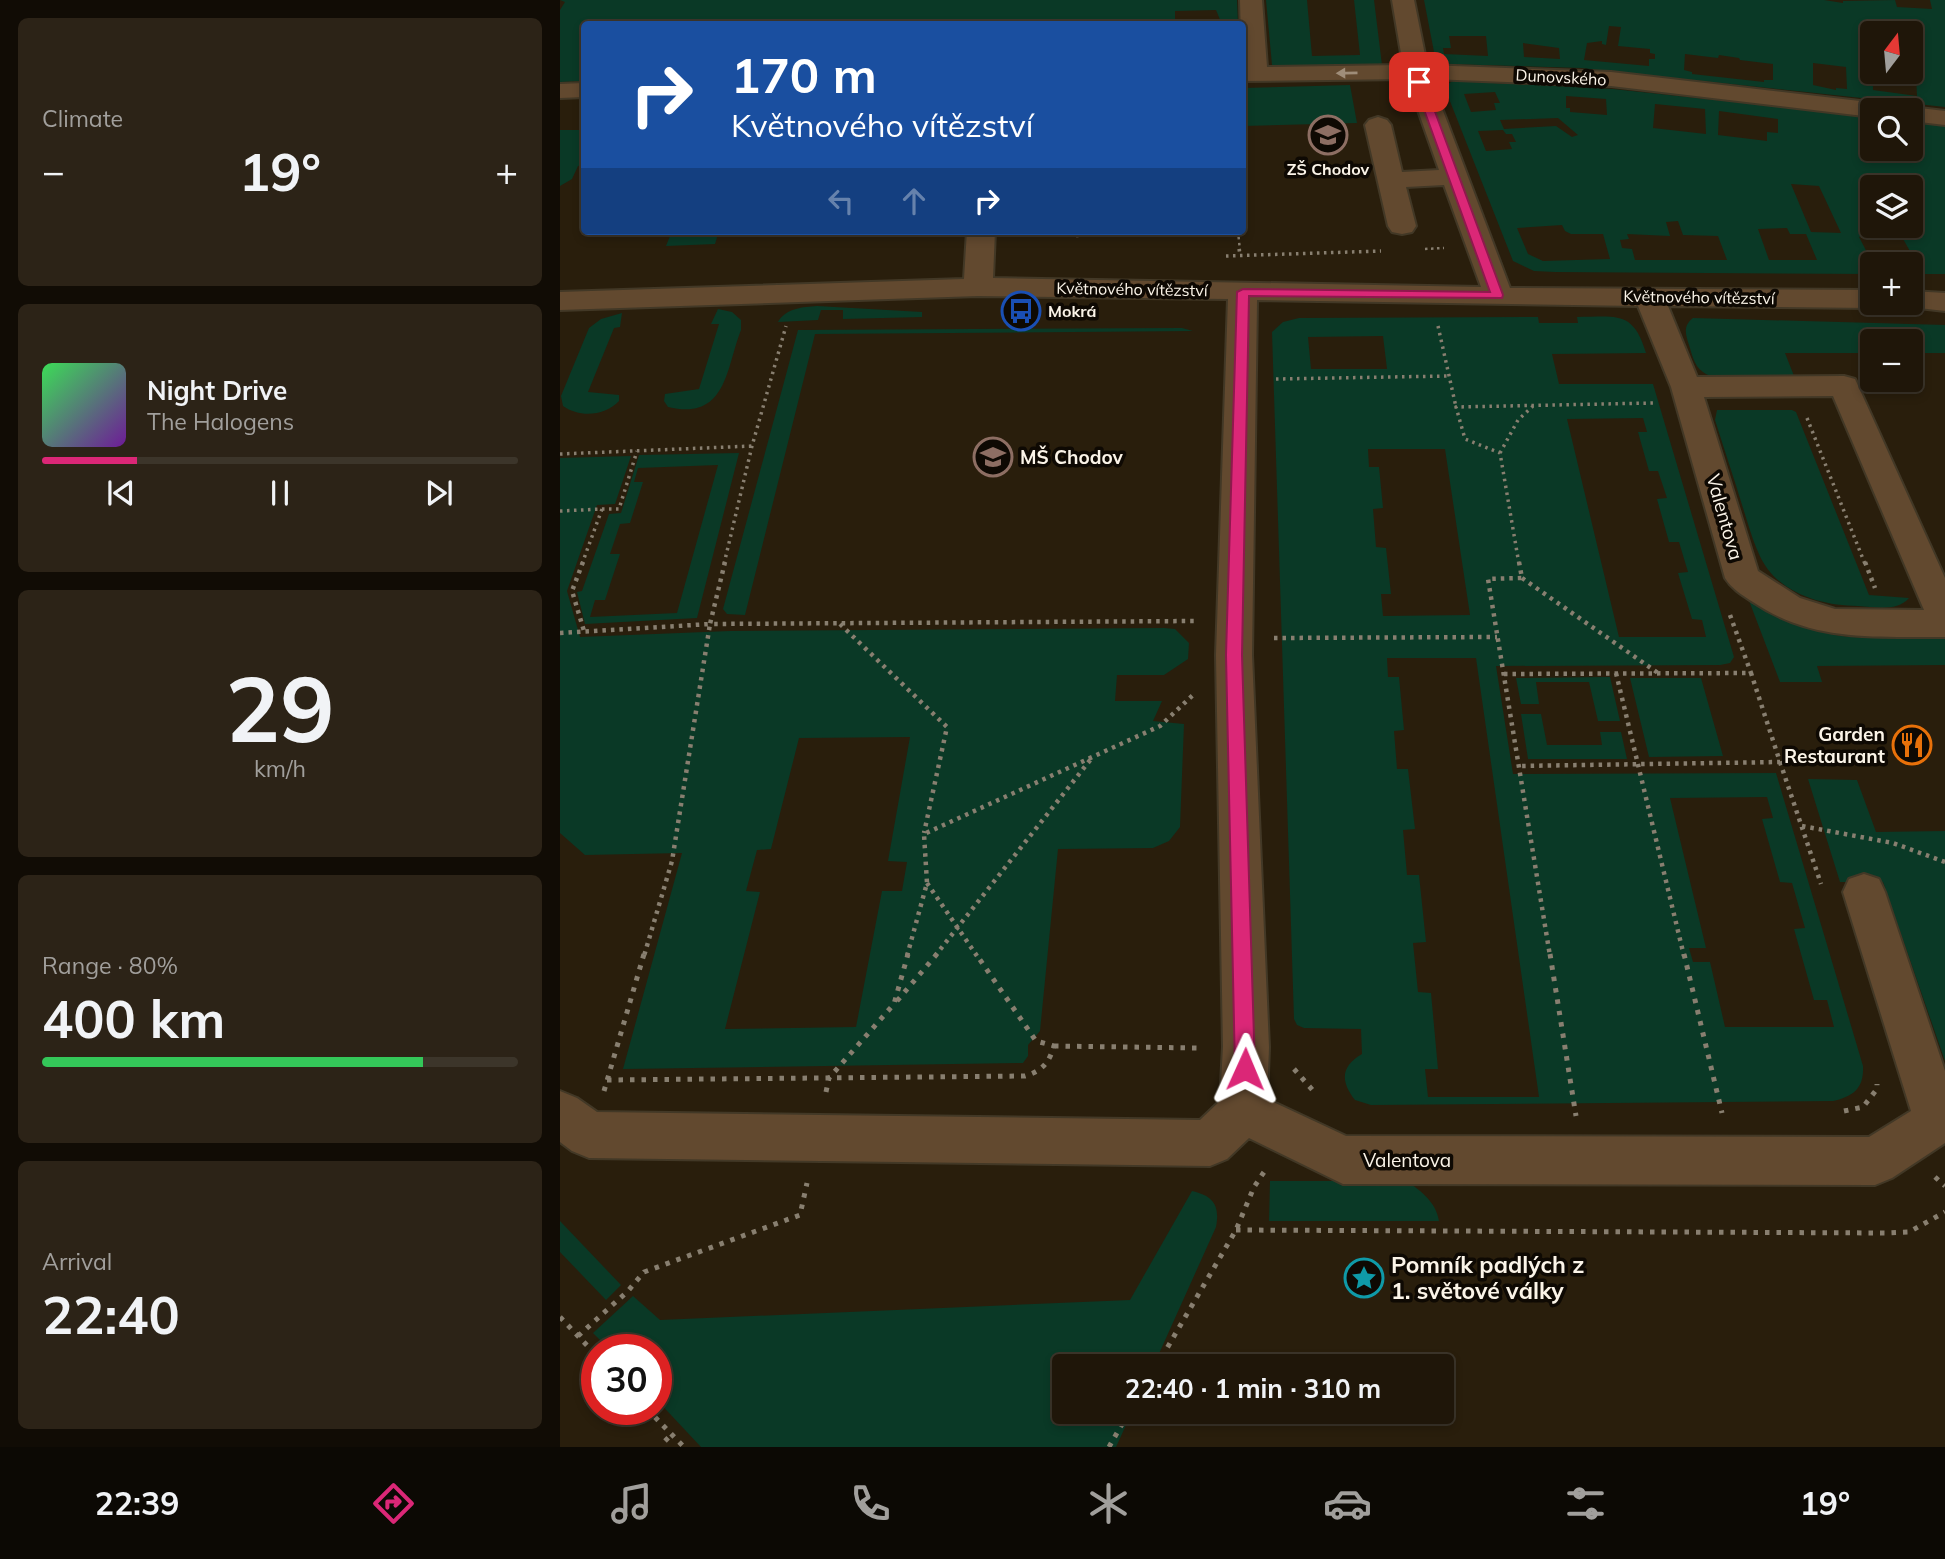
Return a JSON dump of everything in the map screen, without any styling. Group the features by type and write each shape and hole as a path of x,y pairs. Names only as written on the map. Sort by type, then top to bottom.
{"street":[{"path":"1249,74 1251,0"},
{"path":"1403,0 1416,72 1497,295"},
{"name":"Dunovského","path":"1249,74 1416,72 1611,79 1860,108"},
{"path":"560,91 581,90"},
{"path":"1923,115 1945,118"},
{"path":"1378,125 1402,226"},
{"path":"1391,180 1452,177"},
{"path":"978,287 981,235"},
{"path":"574,1125 816,1140 1210,1143 1244,1111 1246,1047 1234,638 1242,274"},
{"name":"Květnového vítězství","path":"560,302 978,287 1138,288 1242,274 1497,295 1860,299"},
{"name":"Valentova","path":"1649,296 1689,395 1743,578 1787,607 1834,621 1945,624"},
{"path":"1923,301 1945,302"},
{"path":"1689,395 1844,386 1945,618"},
{"name":"Valentova","path":"1244,1111 1343,1160 1875,1161 1938,1121 1844,891"}],"path":[{"path":"1075,235 1106,235"},
{"path":"1237,235 1242,274"},
{"path":"1436,314 1447,376 1465,439 1500,453"},
{"path":"574,1125 607,1080 672,861 710,624 752,446 787,325"},
{"path":"1267,379 1447,376"},
{"path":"1456,407 1532,406 1689,395"},
{"path":"1522,578 1500,453 1518,421 1532,406"},
{"path":"1806,416 1877,592"},
{"path":"560,454 752,446"},
{"path":"560,511 619,509 638,450"},
{"path":"584,631 572,591 602,509"},
{"path":"1576,1117 1488,579 1522,578 1658,673"},
{"path":"839,623 947,727 924,834 927,883 894,1004"},
{"path":"560,633 710,624 839,623 1234,638 1497,637"},
{"path":"1274,624 1275,652"},
{"path":"924,834 1160,726 1234,638"},
{"path":"1616,673 1722,1114"},
{"path":"1504,674 1751,673 1802,826 1844,891"},
{"path":"578,1336 628,1291 644,1272 800,1215 829,1078 958,928 1091,758"},
{"path":"1518,766 1780,762"},
{"path":"1802,826 1893,843 1945,862"},
{"path":"927,883 1036,1041 1054,1046 1284,1048 1295,1072 1317,1095 1328,1100"},
{"path":"607,1080 1026,1076 1042,1071 1050,1062 1054,1046"},
{"path":"1835,1113 1863,1107 1877,1089 1876,1078"},
{"path":"1164,1354 1236,1230 1254,1187 1317,1095"},
{"path":"1709,1114 1735,1113"},
{"path":"1563,1117 1590,1116"},
{"path":"1236,1230 1885,1233 1909,1232 1945,1212"},
{"path":"560,1317 581,1339"},
{"path":"1109,1447 1122,1424"},
{"path":"663,1425 684,1447"},
{"path":"665,1441 672,1434"}],"green space":[{"path":"560,0 1237,0 1238,21 1221,21 1216,10 1175,11 1175,21 581,21 581,81 560,82 560,10 565,2"},
{"path":"1266,0 1307,0 1312,56 1360,55 1354,0 1374,0 1382,65 1272,65"},
{"path":"1424,0 1824,0 1843,3 1895,0 1897,7 1932,9 1930,0 1945,0 1945,107 1923,105 1923,98 1861,98 1581,68 1447,64 1435,57","holes":["1609,26 1621,27 1618,46 1650,49 1650,53 1655,54 1655,59 1649,59 1649,66 1584,60 1587,43 1602,41 1602,44 1606,45","1449,36 1486,36 1488,56 1444,54 1443,48 1451,48","1523,43 1559,48 1560,59 1524,57","1685,54 1718,58 1719,55 1773,64 1773,80 1764,82 1692,74 1684,70","1813,63 1846,67 1847,89 1836,90 1813,85"]},
{"path":"1453,81 1613,89 1860,116 1860,161 1923,161 1923,123 1945,126 1945,274 1923,274 1923,252 1910,252 1903,238 1923,238 1923,175 1860,175 1859,237 1867,252 1860,252 1860,274 1555,272 1534,271 1513,261 1444,86","holes":["1495,92 1500,103 1494,103 1496,110 1471,112 1464,94","1566,96 1606,99 1607,115 1570,112 1570,108 1566,108","1655,104 1705,109 1706,134 1653,128","1719,111 1778,119 1778,133 1767,132 1767,141 1718,135","1558,118 1578,135 1572,137 1556,126 1504,129 1500,120","1503,130 1506,134 1512,134 1516,142 1509,142 1512,149 1486,151 1478,131","1791,184 1819,186 1841,233 1811,232","1678,221 1683,235 1718,236 1727,260 1635,260 1632,249 1622,248 1620,240 1629,239 1627,234 1670,236 1666,222","1562,225 1565,231 1571,234 1603,234 1610,259 1543,261 1528,254 1517,228","1787,228 1790,234 1806,234 1817,260 1769,260 1758,229"]},
{"path":"1350,85 1357,123 1246,126 1246,88"},
{"path":"560,130 581,130 581,166 578,166 572,179 560,186"},
{"path":"670,235 718,235 715,244 666,246"},
{"path":"817,306 922,312 922,317 843,319 843,310 821,310 818,320 778,322 790,311"},
{"path":"718,309 732,312 741,320 741,330 721,388 713,399 702,406 687,409 668,407 664,401 665,394 699,389 719,324 711,324"},
{"path":"622,313 620,327 614,328 588,392 619,395 619,401 607,410 592,414 584,414 563,406 561,396 589,328 601,319"},
{"path":"1538,317 1539,323 1578,323 1577,317 1613,317 1622,319 1635,329 1646,353 1552,354 1559,384 1653,384 1734,657 1730,663 1720,665 1496,666 1513,774 1776,773 1863,1066 1862,1080 1852,1094 1833,1101 1371,1105 1355,1100 1345,1080 1350,1064 1362,1054 1361,1029 1304,1028 1297,1025 1294,1019 1272,332 1283,322 1299,318","holes":["1383,336 1387,369 1311,369 1308,337","1643,418 1647,432 1638,432 1649,471 1658,471 1667,498 1657,499 1669,542 1679,542 1688,572 1678,573 1692,619 1702,620 1706,637 1619,637 1567,419","1368,449 1445,449 1470,615 1383,616 1381,594 1391,594 1386,548 1376,547 1373,509 1383,508 1379,467 1369,467","1387,658 1476,658 1539,1097 1428,1097 1425,1069 1438,1069 1431,993 1418,992 1413,943 1426,942 1419,875 1407,875 1403,830 1415,829 1408,769 1397,769 1394,731 1404,730 1399,677 1388,677","1767,797 1773,818 1762,819 1780,882 1792,883 1805,928 1794,929 1814,1000 1827,1000 1834,1027 1725,1027 1710,962 1693,962 1689,948 1706,948 1670,798"]},
{"path":"1693,318 1945,325 1945,353 1923,353 1923,329 1860,329 1860,353 1785,353 1796,381 1722,379 1703,372 1695,362 1686,332 1688,323"},
{"path":"1182,328 1193,331 815,334 745,615 727,614 723,609 798,330"},
{"path":"1717,410 1796,412 1869,595 1909,598 1898,605 1885,608 1829,603 1800,594 1776,578 1766,567 1752,537 1715,420"},
{"path":"739,453 697,618 585,624 577,592 582,591 609,514 621,513 639,455","holes":["718,465 677,613 590,617 595,600 605,600 620,554 610,554 620,524 630,523 643,482 634,482 638,468"]},
{"path":"631,456 615,504 597,505 567,591 580,637 730,631 1164,628 1175,629 1189,643 1188,659 1164,675 1117,675 1115,701 1162,701 1153,721 1184,724 1180,827 1169,841 1153,848 1058,849 1040,1031 1028,1045 1028,1056 1023,1063 623,1069 682,853 585,855 560,833 560,458","holes":["910,737 888,861 907,862 902,891 882,891 856,1027 725,1029 760,892 746,891 757,850 771,849 799,738"]},
{"path":"1748,598 1792,622 1836,635 1867,638 1945,637 1945,665 1817,666 1822,682 1780,682"},
{"path":"1610,677 1620,721 1598,721 1589,682 1536,682 1539,704 1521,704 1516,678"},
{"path":"1630,678 1701,678 1723,756 1649,757"},
{"path":"1521,714 1541,714 1547,745 1602,745 1600,732 1621,732 1627,759 1528,759"},
{"path":"1808,779 1857,780 1876,832 1945,831 1945,1061 1883,882 1840,882"},
{"path":"1270,1181 1407,1181 1432,1203 1439,1221 1269,1221"},
{"path":"1192,1191 1210,1199 1216,1208 1216,1227 1159,1354 1052,1354 1052,1424 1127,1424 1116,1447 701,1447 672,1416 672,1334 593,1333 633,1296 660,1320 1130,1300"},
{"path":"560,1221 621,1285 606,1300 560,1252"}],"place":[{"name":"ZŠ Chodov","path":"1328,135"},
{"name":"Mokrá","path":"1021,311"},
{"name":"MŠ Chodov","path":"993,457"},
{"name":"Garden Restaurant","path":"1912,745"},
{"name":"Pomník padlých z 1. světové války","path":"1364,1278"}],"route":[{"path":"1245,1069 1234,655 1243,292 1497,295 1419,82"}]}
